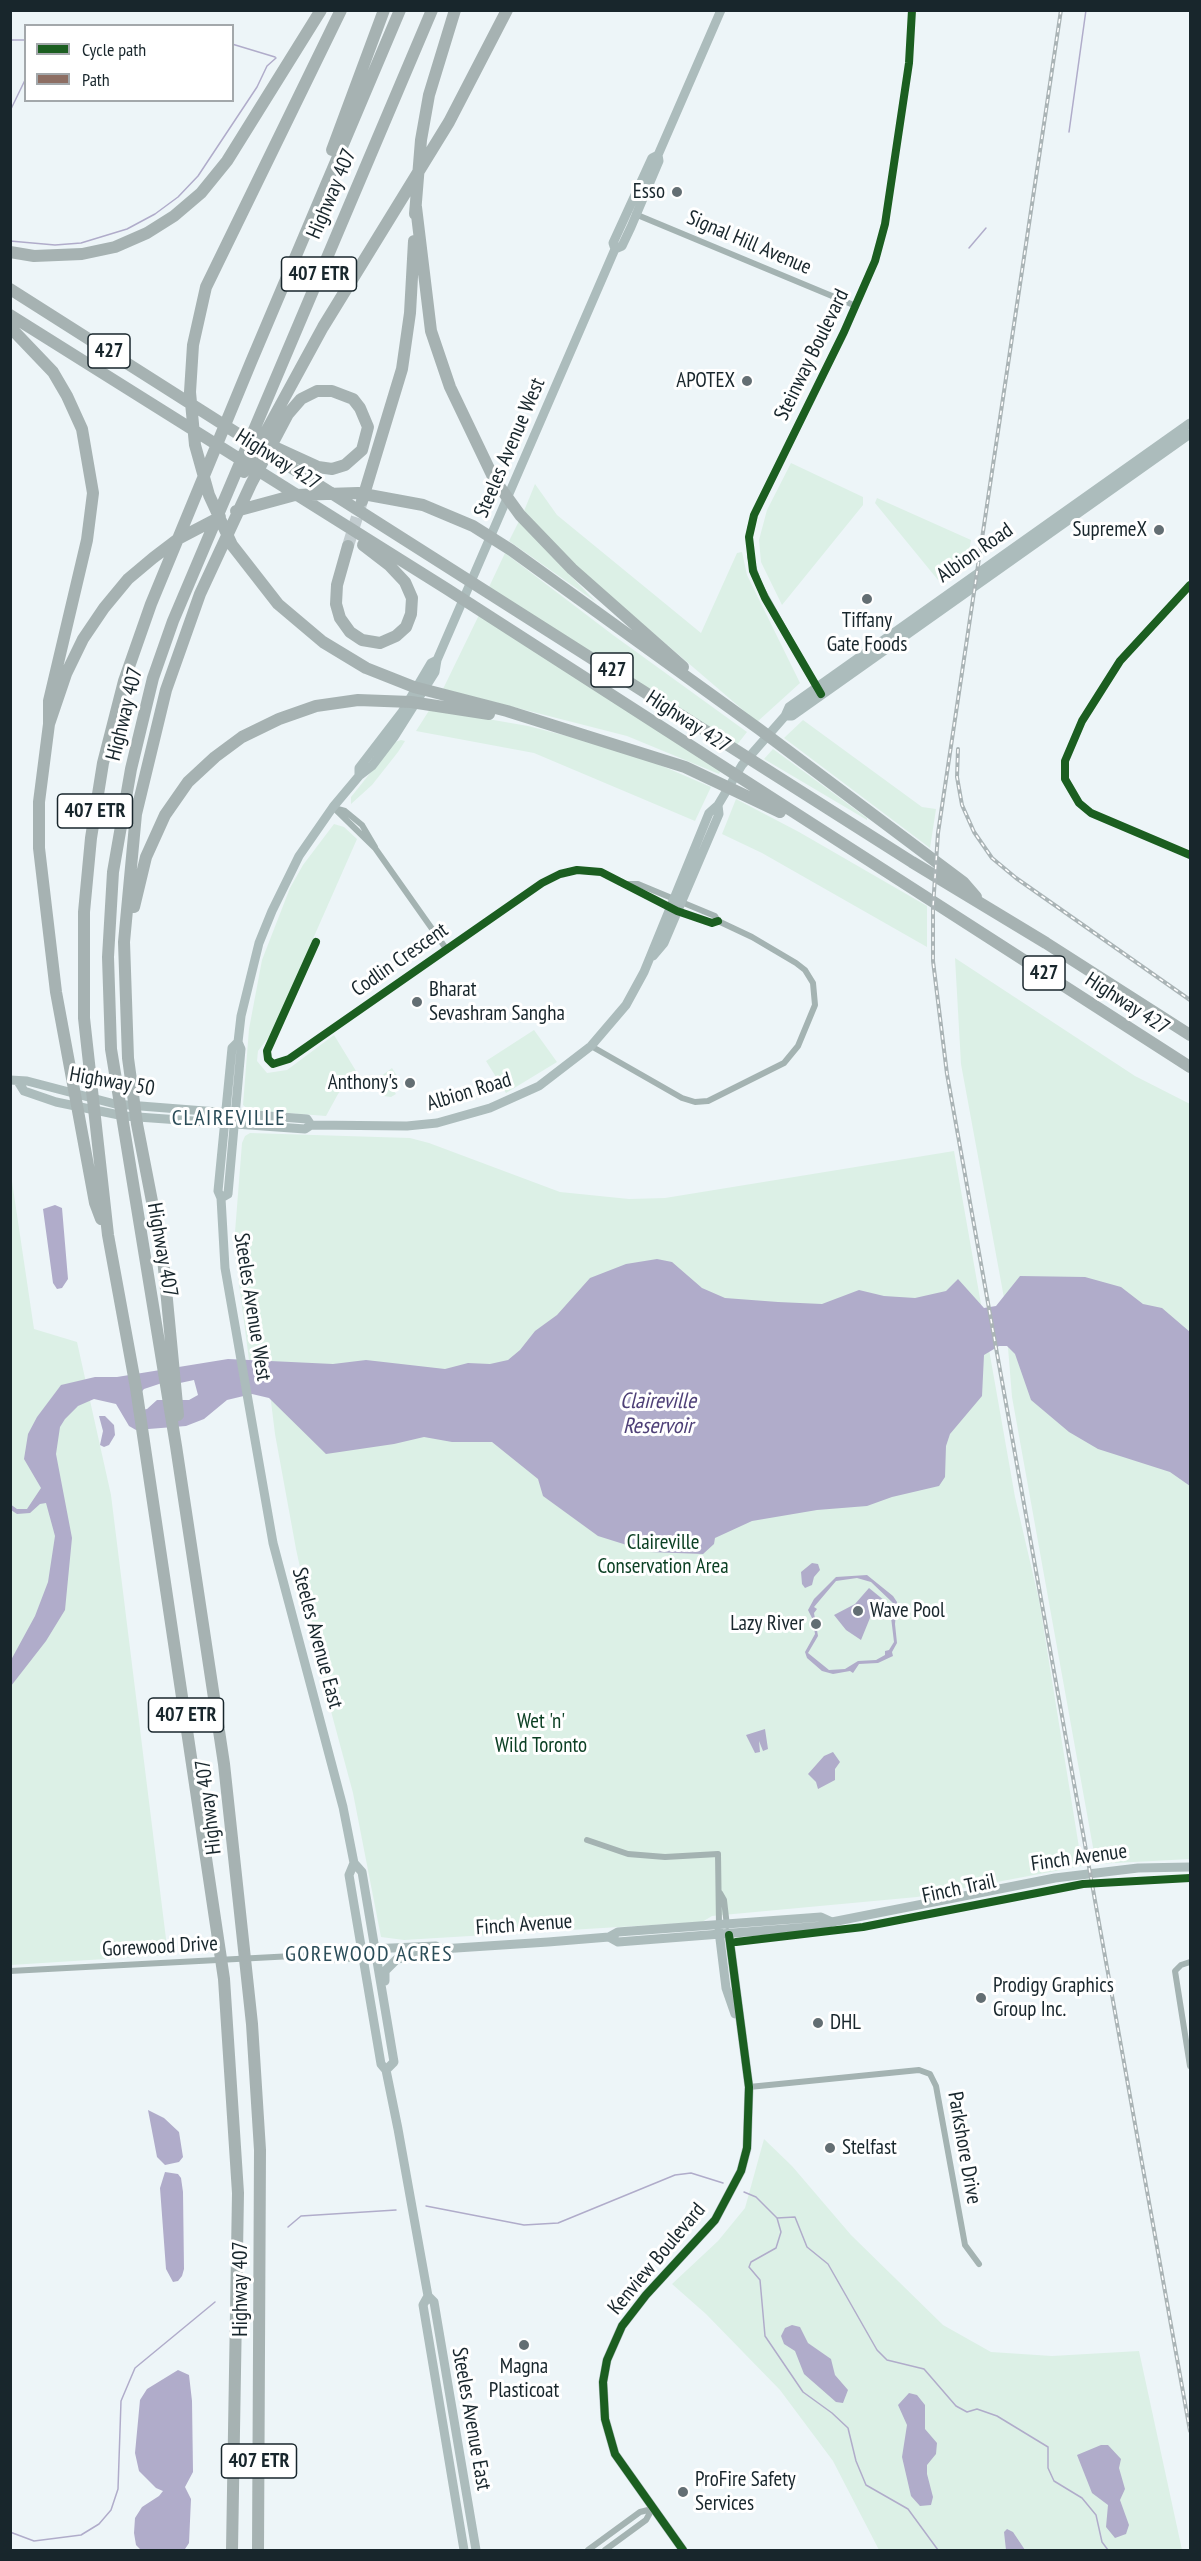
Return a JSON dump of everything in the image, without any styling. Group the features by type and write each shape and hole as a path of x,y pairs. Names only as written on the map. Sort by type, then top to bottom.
{"highway":[{"path":"10,252 34,256 82,254 115,247 147,233 174,216 201,193 227,161 321,10"},
{"path":"341,10 206,286 192,345 190,392 195,445 209,495 232,545 278,604 323,642 366,668 438,694 507,711 534,721 607,741 755,795"},
{"path":"328,178 332,150 384,10"},
{"name":"Highway 407","path":"232,2550 238,2193 221,1942 151,1487 108,1235 84,1018 84,912 91,838 104,763 124,681 151,604 400,10"},
{"name":"Highway 407","path":"258,2550 260,2150 248,1974 224,1764 176,1446 178,1419 111,1049 108,957 113,872 131,769 153,678 173,621 432,10"},
{"path":"362,501 402,369 407,341 421,140 429,95 455,10"},
{"path":"208,539 323,327 389,216 449,122 507,10"},
{"path":"416,207 431,331 450,387 494,479 520,515 573,569 748,722"},
{"name":"Highway 427","path":"10,289 261,448 272,446 285,458 456,572 912,862 962,887 983,904 1191,1035"},
{"name":"Highway 427","path":"10,315 447,589 714,762 755,795 814,827 957,916 1191,1067"},
{"path":"10,327 53,372 67,396 82,429 93,493 87,540 49,701 49,724 39,802 39,848 56,992 95,1203 108,1235"},
{"path":"166,1358 164,1258 137,1124 128,1058 124,958 136,814 166,690 200,594 251,484 288,414 301,399 317,391 343,394 360,408 368,427 366,439 362,450 345,465 332,469 285,458"},
{"path":"49,724 66,674 83,639 128,579 178,539 206,524 264,502 326,493 389,497 423,505 473,526 511,550 786,749 962,887"},
{"path":"323,512 389,565 405,582 412,598 411,614 406,627 396,636 380,643 362,640 350,632 340,618 336,604 337,585 348,546"},
{"path":"124,958 146,856 165,815 188,782 215,757 242,737 279,719 316,706 357,700 390,700 534,721"}],"main road":[{"name":"Steeles Avenue West","path":"251,1420 222,1242 221,1198 218,1191 241,1049 238,1042 249,978 272,911 299,856 333,807 359,776 359,768 402,712 430,663 437,660 615,249 622,246 632,212 659,161 657,154 721,10"},
{"name":"Albion Road","path":"229,1124 305,1129 311,1125 407,1126 461,1117 497,1106 539,1086 591,1046 626,1005 647,962 664,943 675,905 709,813 718,805 747,758 785,716 792,717 818,690 958,587 1191,423"},
{"name":"Albion Road","path":"818,690 957,598 1191,434"},
{"name":"Highway 50","path":"15,1081 27,1082 97,1101 152,1109 230,1114"},
{"name":"Highway 50","path":"15,1081 24,1091 96,1111 154,1120 229,1124"},
{"name":"Albion Road","path":"230,1114 307,1119 311,1125"},
{"name":"Steeles Avenue East","path":"251,1420 273,1543 343,1807 354,1863 362,1872 394,2062 386,2070"},
{"name":"Steeles Avenue East","path":"354,1863 349,1875 381,2064 386,2070 428,2296 434,2302 476,2550"},
{"name":"Finch Avenue","path":"362,1953 438,1951 609,1937 618,1932 723,1930 822,1917 832,1922 1074,1875 1138,1868 1191,1867"},
{"name":"Kenview Boulevard","path":"684,2550 624,2469 610,2440 603,2398 607,2360 614,2342 632,2312 715,2220 731,2195 747,2148 749,2087 741,2033 726,1988 723,1930"},
{"path":"384,2004 387,1995 384,1975 390,1964 397,1959 438,1951"},
{"name":"Steeles Avenue East","path":"428,2296 423,2305 464,2550"}],"street":[{"name":"Steinway Boulevard","path":"818,690 759,584 750,557 749,537 753,515 856,306 875,261 885,224 909,63 912,10"},
{"name":"Signal Hill Avenue","path":"632,212 856,306"},
{"path":"1191,585 1109,675 1082,721 1065,761 1065,779 1078,803 1092,813 1191,855"},
{"path":"333,807 345,811 362,825 375,848 447,950"},
{"name":"Codlin Crescent","path":"316,942 267,1051 268,1059 273,1064 289,1059 560,874 591,870 628,884 638,884 712,923 718,921 752,937 796,963 805,970 813,983 815,1005 798,1046 784,1063 714,1098 695,1102 682,1098 591,1046"},
{"path":"587,1840 628,1854 665,1857 718,1854 720,1893 724,1900 723,1930"},
{"name":"Gorewood Drive","path":"10,1971 312,1955 320,1951 362,1953"},
{"path":"1191,1962 1181,1965 1175,1971 1191,2066"},
{"name":"Parkshore Drive","path":"749,2087 920,2070 930,2074 936,2086 965,2245 979,2264"},
{"path":"588,2550 640,2512 652,2509"},
{"path":"605,2550 646,2520 652,2509"}],"green space":[{"path":"791,463 863,497 863,505 782,605 761,562 759,540 767,510"},
{"path":"535,484 557,515 701,633 737,553 742,552 747,575 800,683 757,722 574,565 524,511"},
{"path":"877,498 971,540 968,558 938,580 875,503"},
{"path":"519,521 568,573 596,602 509,541"},
{"path":"505,553 747,732 736,746 489,587"},
{"path":"479,615 721,770 719,774 627,736 443,689"},
{"path":"430,709 528,726 606,746 646,759 711,787 695,821 534,753 416,731"},
{"path":"803,720 922,807 936,809 930,848 784,738"},
{"path":"405,741 398,752 372,785 351,804 351,797 395,742"},
{"path":"773,749 867,818 867,820 764,759"},
{"path":"736,799 799,832 927,906 927,947 762,853 722,834"},
{"path":"334,824 344,827 357,839 271,1034 258,1051 257,1061 267,1073 287,1070 334,1035 356,1071 338,1094 326,1116 249,1110 243,1105 249,1029 262,960 290,888 303,865"},
{"path":"955,958 1135,1076 1190,1104 1190,1859 1096,1864 1012,1397 1004,1298 961,1064"},
{"path":"534,1030 557,1062 506,1093 486,1061"},
{"path":"392,1068 399,1079 390,1086 396,1094 391,1097 383,1096 373,1082"},
{"name":"Claireville Conservation Area","path":"250,1133 410,1138 560,1192 629,1199 665,1198 954,1151 1015,1497 1039,1600 1082,1866 917,1897 712,1916 702,1922 404,1940 381,1937 353,1793 332,1715 296,1549 275,1434 266,1361 249,1360 234,1245 242,1143 245,1136"},
{"path":"10,1168 34,1329 77,1342 111,1495 168,1955 11,1965"},
{"path":"764,2139 792,2166 851,2235 943,2325 991,2352 1052,2356 1139,2351 1182,2550 879,2550 833,2461 780,2390 706,2314 672,2284 718,2241 745,2208"}],"water":[{"path":"55,1205 62,1208 68,1279 62,1288 57,1289 53,1283 43,1209"},
{"name":"Claireville Reservoir","path":"657,1259 672,1262 702,1288 725,1298 778,1302 822,1304 859,1290 884,1296 915,1298 946,1291 958,1279 984,1308 996,1306 1020,1276 1085,1277 1121,1287 1143,1304 1162,1308 1190,1332 1190,1486 1170,1472 1098,1449 1069,1432 1031,1400 1015,1354 1007,1346 999,1346 984,1355 982,1396 950,1434 946,1446 945,1477 939,1486 892,1497 867,1506 817,1510 752,1521 715,1538 714,1544 703,1554 649,1552 598,1536 543,1496 538,1479 492,1442 452,1442 424,1437 326,1454 269,1398 252,1394 227,1400 204,1419 186,1426 136,1430 129,1426 116,1404 94,1399 78,1406 65,1419 60,1427 56,1454 72,1538 65,1610 46,1641 11,1686 11,1660 35,1616 48,1582 55,1536 46,1503 40,1504 30,1513 17,1514 11,1510 10,1504 17,1509 27,1509 41,1488 24,1459 28,1434 37,1417 61,1385 95,1377 117,1377 228,1359 333,1364 366,1360 445,1369 468,1363 490,1364 508,1360 520,1350 535,1331 557,1315 590,1278 626,1264","holes":["194,1380 198,1395 189,1400 157,1400 147,1409 138,1411 139,1395 144,1389 168,1381 180,1383"]},
{"path":"99,1416 105,1416 114,1425 115,1435 109,1445 104,1447 100,1445 103,1431"},
{"path":"812,1563 818,1564 820,1570 814,1577 812,1585 805,1588 802,1584 801,1572"},
{"name":"Lazy River","path":"867,1575 897,1602 895,1624 897,1643 892,1652 893,1656 878,1663 859,1664 853,1673 850,1671 833,1674 822,1671 807,1658 805,1652 815,1634 813,1620 808,1610 814,1599 836,1577","holes":["857,1578 871,1582 893,1603 890,1609 894,1642 889,1650 885,1651 885,1655 876,1660 858,1661 845,1669 829,1670 808,1653 818,1636 814,1613 817,1609 814,1607 836,1581"]},
{"name":"Wave Pool","path":"869,1588 885,1601 870,1618 861,1640 846,1630 834,1615 855,1604"},
{"path":"765,1729 768,1749 763,1751 759,1741 760,1752 755,1753 746,1735"},
{"path":"833,1752 840,1762 835,1769 835,1780 818,1789 816,1782 808,1774 824,1756"},
{"path":"148,2110 164,2118 179,2132 183,2157 179,2162 165,2165 157,2157"},
{"path":"165,2172 178,2174 181,2178 183,2192 184,2269 178,2281 173,2282 166,2269 160,2188"},
{"path":"792,2325 800,2327 808,2343 831,2359 835,2375 848,2390 843,2403 836,2402 804,2374 795,2351 784,2344 781,2336 785,2328"},
{"path":"178,2370 189,2375 192,2401 193,2472 185,2487 191,2499 189,2543 185,2549 141,2550 136,2545 135,2518 142,2507 163,2491 156,2488 139,2471 135,2453 140,2400 147,2389"},
{"path":"909,2393 917,2395 925,2405 925,2429 937,2443 936,2454 927,2465 933,2497 931,2505 920,2506 911,2496 902,2457 907,2425 898,2405"},
{"path":"1101,2445 1108,2445 1121,2459 1119,2468 1125,2489 1120,2500 1129,2525 1126,2534 1115,2538 1106,2527 1108,2505 1092,2493 1077,2455"},
{"path":"1007,2529 1013,2532 1025,2550 1006,2550 1004,2532"}],"waterway":[{"path":"1069,132 1086,10"},
{"path":"10,40 24,40"},
{"path":"234,45 275,57"},
{"path":"10,241 55,245 81,243 127,229 155,214 178,197 198,176 257,87 267,66 276,58"},
{"path":"10,111 24,82"},
{"path":"969,248 986,228"},
{"path":"426,2206 524,2225 558,2223 675,2175 691,2173 723,2183"},
{"path":"744,2192 756,2197 777,2218 781,2232 776,2248 751,2262 749,2267 760,2280 765,2336 803,2392 848,2428 856,2461 866,2485 908,2509 938,2550"},
{"path":"288,2227 301,2216 396,2210"},
{"path":"777,2218 795,2217 807,2247 828,2264 877,2350 887,2360 924,2369 956,2406 967,2412 977,2409 997,2416 1048,2447 1048,2468 1054,2481 1082,2498 1096,2515 1102,2542 1108,2550"},
{"path":"10,2532 34,2541 81,2535 99,2524 111,2510 118,2489 121,2401 135,2368 215,2302"}],"tunnel":[{"path":"348,546 362,501"}],"railway":[{"path":"1061,10 938,833 933,907 933,961 947,1074 1190,2431"},
{"path":"958,749 957,777 962,805 974,832 992,858 1016,878 1190,1000"}],"cycle path":[{"path":"821,694 765,598 753,571 749,537 754,515 844,332 875,261 885,224 909,63 912,10"},
{"path":"1190,585 1120,661 1082,721 1065,761 1065,779 1079,803 1091,813 1190,855"},
{"path":"316,942 267,1051 268,1059 273,1064 289,1059 542,883 560,874 577,870 601,872 677,911 712,923 718,921"},
{"name":"Finch Trail","path":"736,1942 863,1927 1083,1884 1190,1878"},
{"path":"683,2550 615,2454 605,2419 603,2382 607,2360 622,2326 646,2295 715,2220 741,2171 747,2148 749,2087 729,1935"}],"place":[{"name":"Esso","path":"677,192"},
{"name":"APOTEX","path":"747,381"},
{"name":"SupremeX","path":"1159,530"},
{"name":"Tiffany Gate Foods","path":"867,599"},
{"name":"Bharat Sevashram Sangha","path":"417,1002"},
{"name":"Anthony's","path":"410,1083"},
{"name":"Wave Pool","path":"858,1611"},
{"name":"Lazy River","path":"816,1624"},
{"name":"Prodigy Graphics Group Inc.","path":"981,1998"},
{"name":"DHL","path":"818,2023"},
{"name":"Stelfast","path":"830,2148"},
{"name":"Magna Plasticoat","path":"524,2345"},
{"name":"ProFire Safety Services","path":"683,2492"}],"district":[{"name":"CLAIREVILLE","path":"229,1119"},
{"name":"GOREWOOD ACRES","path":"369,1955"}],"park label":[{"name":"Wet 'n' Wild Toronto","path":"541,1734"}]}
